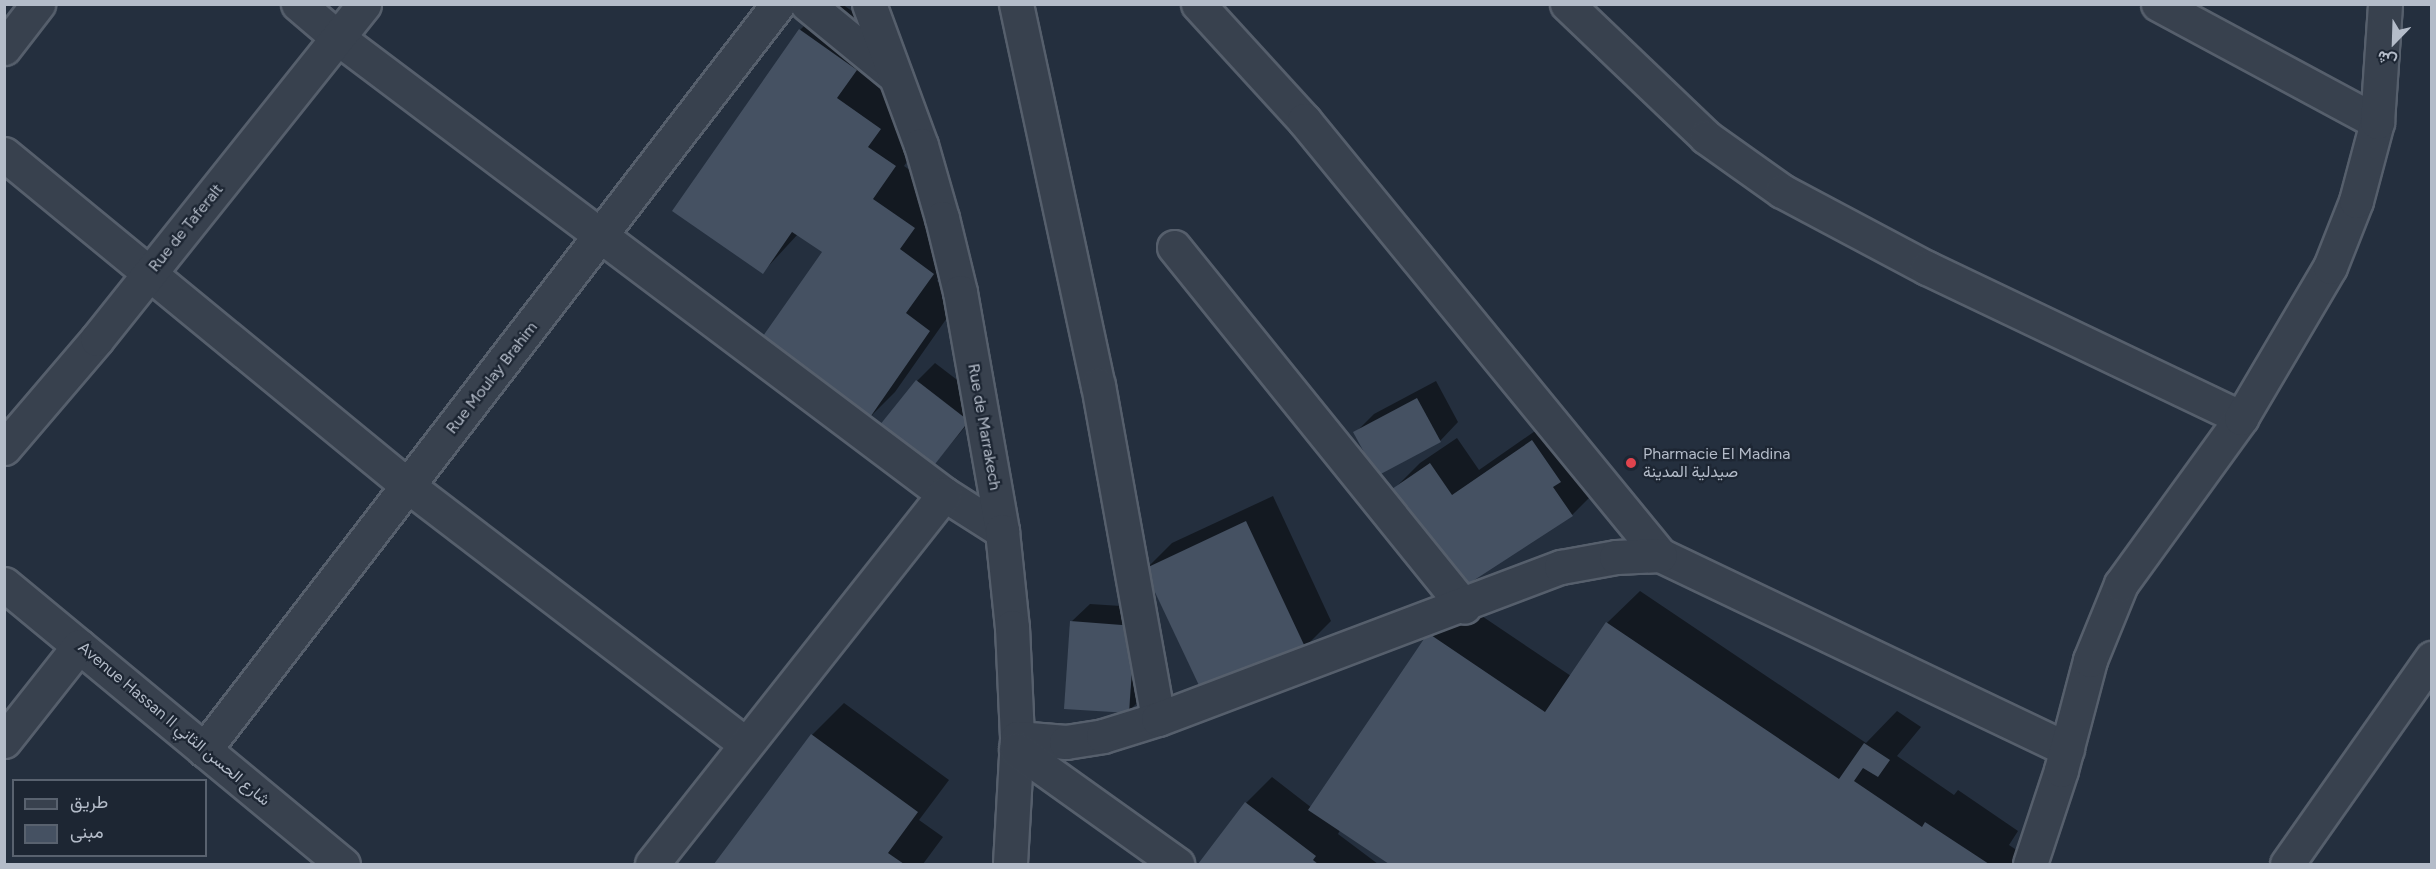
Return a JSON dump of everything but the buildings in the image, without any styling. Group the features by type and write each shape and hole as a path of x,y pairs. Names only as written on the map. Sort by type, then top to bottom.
{"street":[{"path":"4,48 38,4"},
{"path":"298,4 338,38 944,494 1002,531"},
{"name":"Rue de Taferalt","path":"4,448 151,272 364,4"},
{"name":"Rue Moulay Brahim","path":"204,750 778,4"},
{"path":"807,4 895,76"},
{"name":"Rue de Marrakech","path":"869,4 921,145 960,292 1002,531 1012,627 1017,744 1010,864"},
{"path":"1016,4 1098,385 1158,719"},
{"path":"1198,4 1304,120 1660,555 2067,749"},
{"path":"1567,4 1706,136 1782,191 1927,268 2241,418"},
{"path":"2158,4 2377,122"},
{"path":"2030,864 2067,749 2090,660 2121,584 2241,418 2330,267 2356,201 2377,122 2385,4"},
{"path":"4,154 151,272 408,486 746,744"},
{"path":"1174,247 1464,607"},
{"path":"652,864 944,494"},
{"path":"1017,744 1066,742 1102,736 1158,719 1464,607 1561,567 1616,557 1660,555"},
{"name":"Avenue Hassan II شارع الحسن الثاني","path":"4,584 342,864"},
{"path":"4,741 79,646"},
{"path":"2287,864 2432,658"},
{"path":"1017,744 1177,864"}],"place":[{"name":"Pharmacie El Madina صيدلية المدينة","path":"1631,463"}]}
